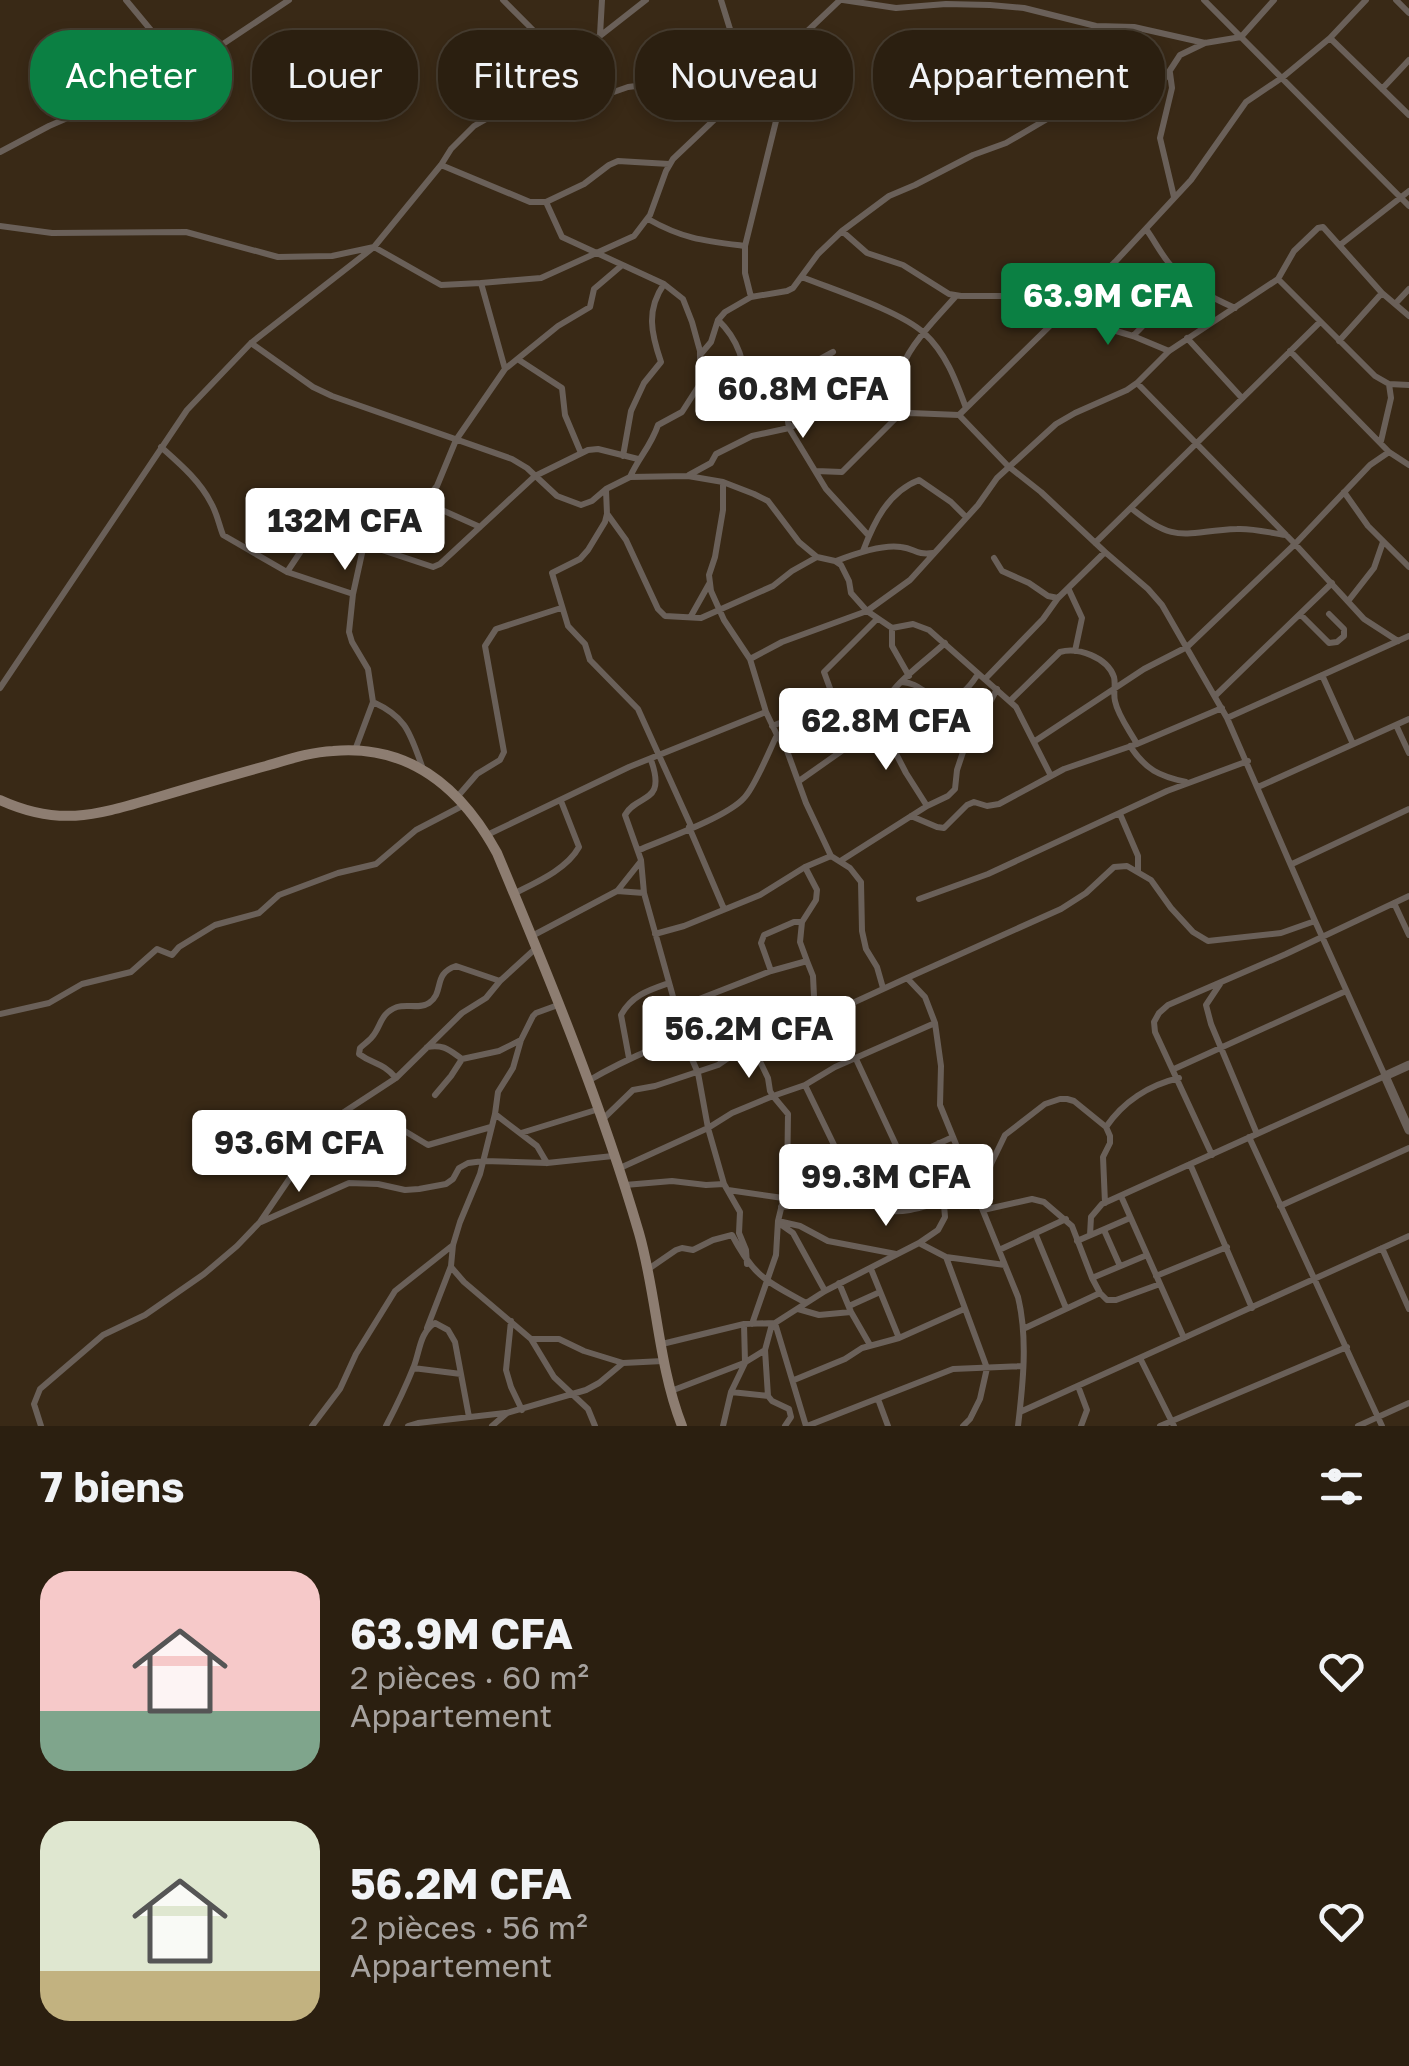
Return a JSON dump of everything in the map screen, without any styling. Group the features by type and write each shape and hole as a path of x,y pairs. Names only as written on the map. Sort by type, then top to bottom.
{"main road":[{"path":"0,800 37,814 103,814 330,750 355,750 396,758 423,770 462,800 487,835 514,894 616,1156 648,1270 670,1392 682,1426"}],"street":[{"path":"126,0 151,30"},
{"path":"232,38 289,0"},
{"path":"503,0 533,30"},
{"path":"600,30 602,0"},
{"path":"608,30 646,0"},
{"path":"721,0 730,30"},
{"path":"811,30 845,0 880,8 946,4 1024,8 1096,26 1134,27 1205,43"},
{"path":"1204,0 1409,206"},
{"path":"700,355 712,342 718,320 732,307 751,297 787,291 842,230 889,196 972,155 1006,143 1059,112 1144,94 1159,84 1180,55 1205,43 1241,37 1274,0"},
{"path":"959,415 1115,262 1174,198 1200,169 1246,102 1330,38 1366,0"},
{"path":"1396,0 1409,13"},
{"path":"1330,38 1409,115"},
{"path":"1382,88 1409,60"},
{"path":"1170,72 1172,88 1160,138 1174,198"},
{"path":"0,152 63,120"},
{"path":"0,688 187,410 251,343 374,246 450,149 482,120"},
{"path":"0,226 52,233 186,232 278,257 332,256 374,246 442,285 540,278 634,236 648,218 669,164 712,120"},
{"path":"751,297 744,246 775,120"},
{"path":"441,164 530,202 546,202 584,184 618,161 669,164"},
{"path":"1340,245 1409,191"},
{"path":"546,202 562,237 664,284 683,299 692,322 702,376 698,390 682,412 658,425 652,444 638,459 630,477"},
{"path":"648,218 692,239 744,246"},
{"path":"1146,228 1169,264 1187,281 1236,308"},
{"path":"750,659 782,642 867,611 910,580 1008,466 1063,419 1137,383 1168,351 1278,279 1294,250 1318,228 1323,228 1382,293 1409,316"},
{"path":"842,230 867,253 903,265 956,296 1005,296 1056,317 1134,336 1168,351"},
{"path":"355,750 373,702 368,669 349,632 364,544 376,521 387,512 424,502 437,486 456,440 505,369 558,326 590,307 594,290 621,266"},
{"path":"802,277 896,316 924,334 948,364 966,408"},
{"path":"1278,279 1375,376 1389,384 1409,384"},
{"path":"1134,336 1187,281"},
{"path":"481,283 505,369"},
{"path":"623,456 631,411 644,383 660,362 652,336 652,307 664,284"},
{"path":"1394,304 1409,289"},
{"path":"1339,341 1382,293"},
{"path":"904,414 905,360 956,296"},
{"path":"718,320 737,345 746,372 746,391"},
{"path":"1094,543 1320,322"},
{"path":"1187,338 1242,398"},
{"path":"251,343 313,387 512,460 527,468 557,496 581,505 630,477 688,476 723,482 768,501 798,542 817,557 835,561 843,568 851,592 867,611 892,628 922,626 1010,700 1052,776"},
{"path":"1290,351 1389,452 1409,466"},
{"path":"702,376 746,391 763,390 833,352"},
{"path":"518,360 562,388 565,414 581,453"},
{"path":"688,476 711,463 716,454 752,436 789,428 902,368"},
{"path":"1137,383 1369,623 1398,641"},
{"path":"1380,442 1392,398 1389,384"},
{"path":"763,390 774,406 787,415 789,428 826,489 869,536"},
{"path":"816,471 842,472 904,414 959,415 1008,466 1155,596 1228,718 1409,1130"},
{"path":"161,447 201,488 212,504 223,535 287,572 353,594"},
{"path":"287,572 306,545 327,530 433,567 535,476 588,450 638,459"},
{"path":"1035,741 1144,669 1187,648 1370,465 1389,452"},
{"path":"863,551 875,521 890,501 919,480 966,517"},
{"path":"723,482 723,510 710,584 719,611 750,659 766,712 786,748 831,856 855,872 861,882 862,931 883,988"},
{"path":"606,489 605,522 580,559 552,573 561,608 568,626 585,644 590,660 638,709 654,757 690,827 724,909"},
{"path":"1344,492 1368,526 1409,567"},
{"path":"424,502 480,527"},
{"path":"1131,508 1164,531 1200,534 1238,529 1286,535"},
{"path":"607,514 626,540 658,609 665,616 702,618 773,586 817,557"},
{"path":"1348,600 1374,568 1383,542"},
{"path":"835,561 863,551 901,547 920,555 933,552"},
{"path":"892,628 892,646 906,679 935,698 959,696 1043,619 1058,598 1104,552"},
{"path":"994,558 1002,571 1058,598"},
{"path":"1215,696 1332,583"},
{"path":"691,616 710,584"},
{"path":"1069,590 1082,618 1074,651"},
{"path":"0,1014 49,1003 82,984 131,972 157,950 172,955 215,924 259,913 279,895 376,864 416,830 462,800 478,774 500,760 504,752 485,646 489,637 496,629 561,608"},
{"path":"1300,614 1329,642 1337,642 1344,636 1344,629 1329,614"},
{"path":"870,731 842,718 824,672 877,619"},
{"path":"1228,718 1409,636"},
{"path":"927,806 879,721 880,710 888,695 945,643"},
{"path":"1010,700 1060,652 1089,654 1113,674 1116,706 1146,767 1156,774 1187,782"},
{"path":"1322,675 1353,744"},
{"path":"841,861 955,790 956,770 963,752 997,690"},
{"path":"373,702 394,712 411,736 423,770"},
{"path":"772,726 835,702"},
{"path":"910,816 944,828 974,802 999,804 1064,769 1222,708"},
{"path":"487,835 628,767 766,712"},
{"path":"1258,787 1409,719"},
{"path":"799,781 879,721"},
{"path":"1396,725 1409,753"},
{"path":"638,850 718,816 742,801 776,735"},
{"path":"654,757 654,792 625,811 625,815 641,860 644,893 682,1036 698,1073 708,1128 726,1187 740,1212 738,1233 747,1264"},
{"path":"919,899 988,874 1187,782 1248,761"},
{"path":"514,894 575,854 579,846 561,801"},
{"path":"1292,864 1409,810"},
{"path":"1120,814 1138,856 1138,871"},
{"path":"655,934 770,890 804,867 831,856"},
{"path":"617,891 641,860"},
{"path":"521,1133 600,1115 634,1090 698,1073 737,1052 799,1030 816,1017 1061,909 1114,867 1126,866 1151,880 1194,932 1208,941 1281,932 1314,921"},
{"path":"804,867 817,890 802,922 800,942 813,976 816,1017"},
{"path":"530,937 617,891 644,893"},
{"path":"1212,1154 1156,1032 1154,1022 1159,1012 1409,896"},
{"path":"1394,902 1409,935"},
{"path":"771,971 761,943 764,935 802,922"},
{"path":"40,1426 34,1404 44,1385 104,1335 145,1315 237,1246 260,1222 324,1130 341,1114 396,1078 462,1012 486,998 535,949"},
{"path":"676,1008 806,961"},
{"path":"396,1078 387,1068 359,1054 380,1020 396,1008 431,1002 442,972 450,967 500,981"},
{"path":"907,978 924,998 935,1023 940,1106 1018,1296 1023,1328 1018,1426"},
{"path":"1222,981 1206,1005 1253,1136 1280,1206 1382,1426"},
{"path":"629,1058 623,1010 637,996 669,983"},
{"path":"1174,1069 1346,991"},
{"path":"712,994 737,1052"},
{"path":"386,1426 413,1368 450,1266 453,1245 484,1161 498,1092 536,1012 558,1005"},
{"path":"588,1080 629,1058 726,1020"},
{"path":"620,1168 732,1113 804,1085 835,1067 935,1023"},
{"path":"435,1095 462,1059 499,1051 522,1040"},
{"path":"426,1048 440,1045 462,1059"},
{"path":"723,1426 731,1392 745,1363 748,1324 776,1255 787,1184 788,1114 770,1091 754,1049"},
{"path":"856,1058 896,1145"},
{"path":"1090,1235 1093,1213 1105,1203 1409,1065"},
{"path":"1106,1127 1132,1100 1157,1084 1178,1078"},
{"path":"804,1085 850,1178"},
{"path":"981,1206 991,1164 1006,1135 1045,1104 1060,1099 1074,1102 1106,1127 1111,1140 1103,1157 1105,1203"},
{"path":"495,1114 537,1146 547,1162"},
{"path":"403,1130 428,1144 492,1126"},
{"path":"862,1182 953,1137"},
{"path":"662,1344 748,1324 774,1323 825,1290 931,1236 945,1217 940,1143"},
{"path":"1280,1206 1409,1148"},
{"path":"260,1222 349,1182 405,1190 446,1184 462,1165 484,1161 547,1162 616,1156"},
{"path":"1190,1164 1252,1308"},
{"path":"781,1207 795,1205 850,1178 862,1182 870,1200 882,1210 892,1212 946,1201"},
{"path":"625,1185 672,1181 783,1198"},
{"path":"1120,1196 1184,1338"},
{"path":"981,1206 1036,1199 1044,1202 1072,1226 1092,1278 1107,1300 1116,1300 1226,1247"},
{"path":"1077,1241 1130,1218"},
{"path":"1000,1250 1066,1219"},
{"path":"778,1223 800,1226 828,1240 898,1254"},
{"path":"778,1223 793,1233 825,1290"},
{"path":"1104,1230 1120,1266"},
{"path":"1034,1233 1066,1308"},
{"path":"648,1270 676,1250 693,1250 732,1236 747,1264 767,1282 806,1302"},
{"path":"1020,1412 1409,1236"},
{"path":"919,1243 946,1257 1006,1265"},
{"path":"312,1426 340,1389 356,1354 395,1290 453,1245"},
{"path":"1382,1248 1409,1308"},
{"path":"1092,1278 1147,1255"},
{"path":"946,1257 987,1368 980,1399 963,1426"},
{"path":"450,1266 530,1339 554,1377 588,1409 596,1426"},
{"path":"871,1268 898,1338"},
{"path":"839,1284 870,1345"},
{"path":"797,1308 819,1315 850,1309 880,1292"},
{"path":"1023,1328 1100,1294"},
{"path":"794,1380 870,1345 898,1338 964,1309"},
{"path":"511,1321 506,1370 522,1410"},
{"path":"774,1323 806,1426 953,1370 1022,1366"},
{"path":"774,1323 765,1350 768,1396 791,1412 785,1426"},
{"path":"427,1328 440,1324 452,1334 468,1417"},
{"path":"530,1339 560,1340 623,1363 665,1361"},
{"path":"1160,1426 1173,1424 1348,1346"},
{"path":"670,1392 745,1363 765,1350"},
{"path":"1140,1358 1173,1424"},
{"path":"408,1426 522,1410 586,1390 623,1363"},
{"path":"413,1368 461,1374"},
{"path":"1078,1386 1086,1410 1081,1426"},
{"path":"731,1392 768,1396"},
{"path":"878,1400 888,1426"},
{"path":"1358,1426 1409,1403"},
{"path":"492,1426 506,1413"}]}
